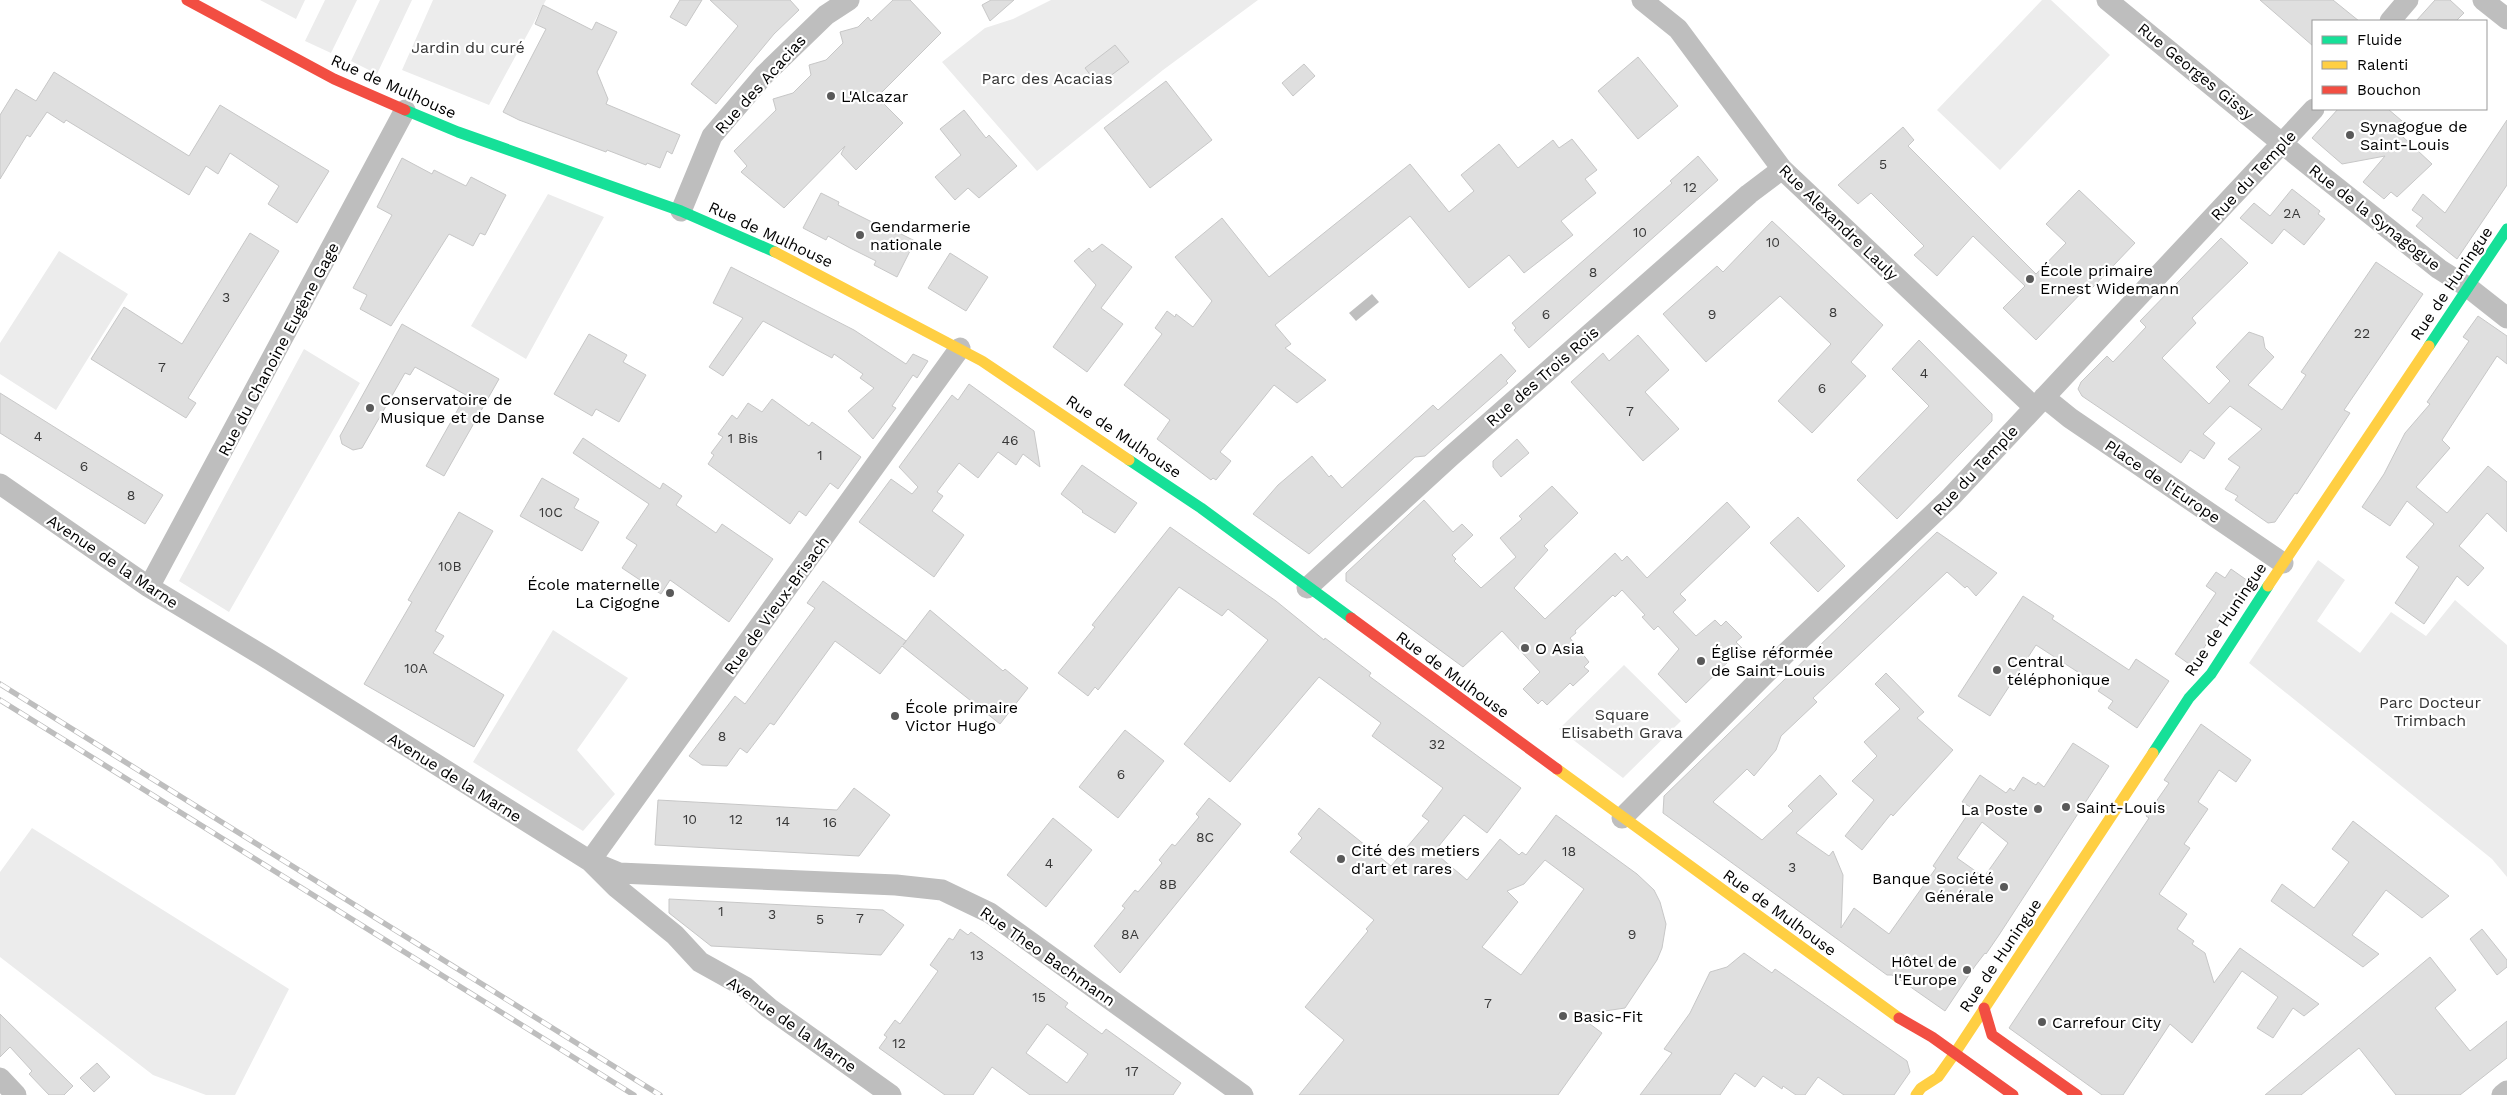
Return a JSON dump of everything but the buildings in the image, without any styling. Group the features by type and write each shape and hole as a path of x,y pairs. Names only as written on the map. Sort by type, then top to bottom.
{"main road":[{"name":"Rue de Mulhouse","path":"187,0 334,79 458,132 681,211 792,260 960,348 1042,400 1167,485 1902,1020 1955,1053 2013,1095"},
{"name":"Rue de Huningue","path":"1916,1095 1921,1088 1938,1077 1955,1053 2189,698 2211,674 2283,563 2507,229"},
{"path":"1984,1008 1992,1035 2077,1095"},
{"path":"1938,1077 1939,1095"}],"street":[{"name":"Rue des Acacias","path":"681,211 712,136 820,7 848,0"},
{"name":"Rue Alexandre Lauly","path":"1642,0 1678,29 1782,169 2039,402"},
{"name":"Rue Georges Gissy","path":"2108,0 2283,144"},
{"path":"2391,20 2408,0"},
{"path":"2483,0 2507,19"},
{"name":"Rue du Chanoine Eugène Gage","path":"149,587 405,110"},
{"name":"Rue du Temple","path":"1622,818 1787,652 1950,498 2313,110"},
{"name":"Rue de la Synagogue","path":"2283,144 2439,269 2469,288 2507,318"},
{"name":"Rue des Trois Rois","path":"1307,588 1450,457 1749,194 1782,169"},
{"name":"Rue de Vieux-Brisach","path":"590,861 960,348"},
{"name":"Place de l'Europe","path":"2039,402 2070,418 2283,563"},
{"name":"Avenue de la Marne","path":"0,484 149,587 270,660 590,861 616,887 675,935 700,962 745,987 769,1008 891,1095"},
{"name":"Rue Theo Bachmann","path":"590,861 619,873 896,884 942,890 990,913 1243,1095"},
{"path":"644,910 649,874"},
{"path":"0,1078 16,1095"},
{"path":"2502,1095 2507,1091"}],"green space":[{"path":"260,0 305,0 296,19"},
{"path":"325,0 357,0 331,53 305,41"},
{"path":"380,0 412,0 377,74 351,61"},
{"name":"Jardin du curé","path":"433,0 546,0 489,105 402,70"},
{"name":"Parc des Acacias","path":"1051,0 1258,0 1163,70 1037,171 942,62 985,28 1013,19"},
{"path":"2042,0 2051,0 2110,55 2000,170 1937,110"},
{"path":"548,194 604,217 526,359 471,326"},
{"path":"59,251 128,294 56,410 0,374 0,343"},
{"path":"304,349 360,383 229,612 179,581"},
{"name":"Parc Docteur Trimbach","path":"2318,560 2345,580 2317,621 2360,653 2391,612 2426,636 2455,600 2507,645 2507,877 2492,859 2249,663"},
{"path":"553,630 628,678 577,750 615,794 583,831 473,762"},
{"name":"Square Elisabeth Grava","path":"1624,665 1681,721 1623,778 1559,729"},
{"path":"32,828 289,989 235,1095 206,1095 153,1075 0,957 0,872"}],"shaded area":[{"path":"1372,294 1379,302 1356,321 1349,313"}],"railway":[{"path":"0,684 660,1095"},
{"path":"0,700 634,1095"}],"traffic: fast":[{"path":"405,110 458,132 681,211 775,252"},
{"path":"2429,346 2507,229"},
{"path":"1129,460 1201,508 1351,618"},
{"path":"2153,753 2189,698 2211,674 2268,586"}],"traffic: slow":[{"path":"775,252 982,361 1129,460"},
{"path":"2268,586 2429,346"},
{"path":"1916,1095 1921,1088 1938,1077 1955,1053 2153,753"},
{"path":"1557,769 1899,1018"}],"traffic: jam":[{"path":"187,0 334,79 405,110"},
{"path":"1351,618 1557,769"},
{"path":"1984,1008 1992,1035 2077,1095"},
{"path":"1899,1018 1932,1037 2013,1095"}],"place":[{"name":"L'Alcazar","path":"831,96"},
{"name":"Synagogue de Saint-Louis","path":"2350,135"},
{"name":"Gendarmerie nationale","path":"860,235"},
{"name":"École primaire Ernest Widemann","path":"2030,279"},
{"name":"Conservatoire de Musique et de Danse","path":"370,408"},
{"name":"École maternelle La Cigogne","path":"670,593"},
{"name":"O Asia","path":"1525,648"},
{"name":"Église réformée de Saint-Louis","path":"1701,661"},
{"name":"Central téléphonique","path":"1997,670"},
{"name":"École primaire Victor Hugo","path":"895,716"},
{"name":"Saint-Louis","path":"2066,807"},
{"name":"La Poste","path":"2038,809"},
{"name":"Cité des metiers d'art et rares","path":"1341,859"},
{"name":"Banque Société Générale","path":"2004,887"},
{"name":"Hôtel de l'Europe","path":"1967,970"},
{"name":"Basic-Fit","path":"1563,1016"},
{"name":"Carrefour City","path":"2042,1022"}]}
